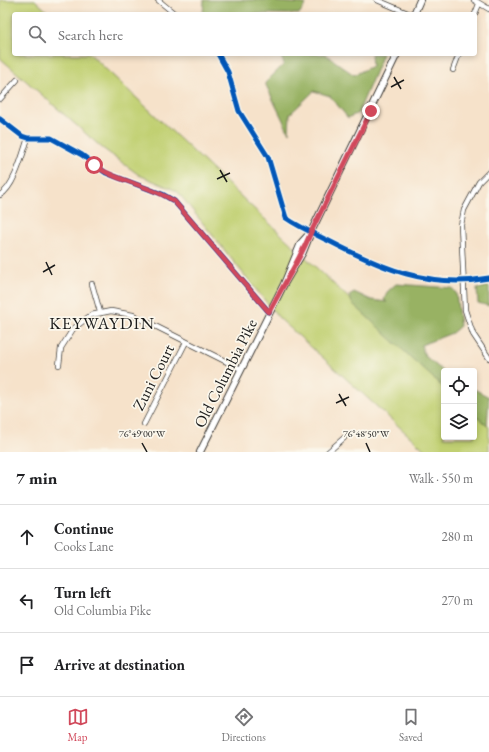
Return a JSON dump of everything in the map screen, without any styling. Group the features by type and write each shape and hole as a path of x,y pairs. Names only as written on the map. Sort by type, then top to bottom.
{"street":[{"path":"158,0 173,12"},
{"path":"377,0 405,12"},
{"path":"415,12 420,0"},
{"path":"474,0 489,9"},
{"path":"476,12 479,4"},
{"path":"219,56 228,72 239,111 268,157 284,215 290,220 364,260 394,272 435,280 462,281 489,278"},
{"name":"Old Columbia Pike","path":"200,452 269,312 303,252 311,232 396,56"},
{"path":"453,70 458,56"},
{"path":"0,99 16,80"},
{"path":"0,120 12,130 28,138 51,138 82,155 106,173 162,194 174,201 269,312"},
{"path":"0,195 8,188 28,138"},
{"path":"489,172 479,182 462,218 463,298 468,321 480,345 489,358"},
{"path":"92,284 100,312"},
{"path":"59,365 62,348 73,329 100,312 111,311 133,315 241,369"},
{"name":"Zuni Court","path":"144,424 186,342"},
{"path":"328,452 344,438"}],"green space":[{"path":"0,0 35,0 48,12 12,12 12,56 92,56 441,385 441,440 477,440 477,417 489,427 489,452 427,452 279,318 177,191 139,175 101,147 0,58"},
{"path":"204,0 276,0 277,2 306,4 300,12 203,12"},
{"path":"281,56 328,56 354,75 372,66 371,56 382,56 358,113 348,118 330,96 314,91 290,114 289,133 265,83 284,64"},
{"path":"396,284 452,288 456,293 460,326 452,333 421,345 425,356 441,369 441,385 352,303 349,295 354,292 371,300 387,302 384,300 387,292"},
{"path":"489,286 489,306 478,303 477,289"},
{"path":"477,391 489,397 487,426 477,417"}],"cycle path":[{"path":"219,56 228,72 239,111 268,157 286,218 348,251 406,274 446,281 467,281 489,278"},
{"path":"0,119 22,136 28,138 51,138 82,155 106,173 162,194 174,201 269,312"}],"district":[{"name":"KEYWAYDIN","path":"102,323"}],"route":[{"path":"94,165 106,173 162,194 174,201 269,312 303,252 311,232 371,111"}]}
